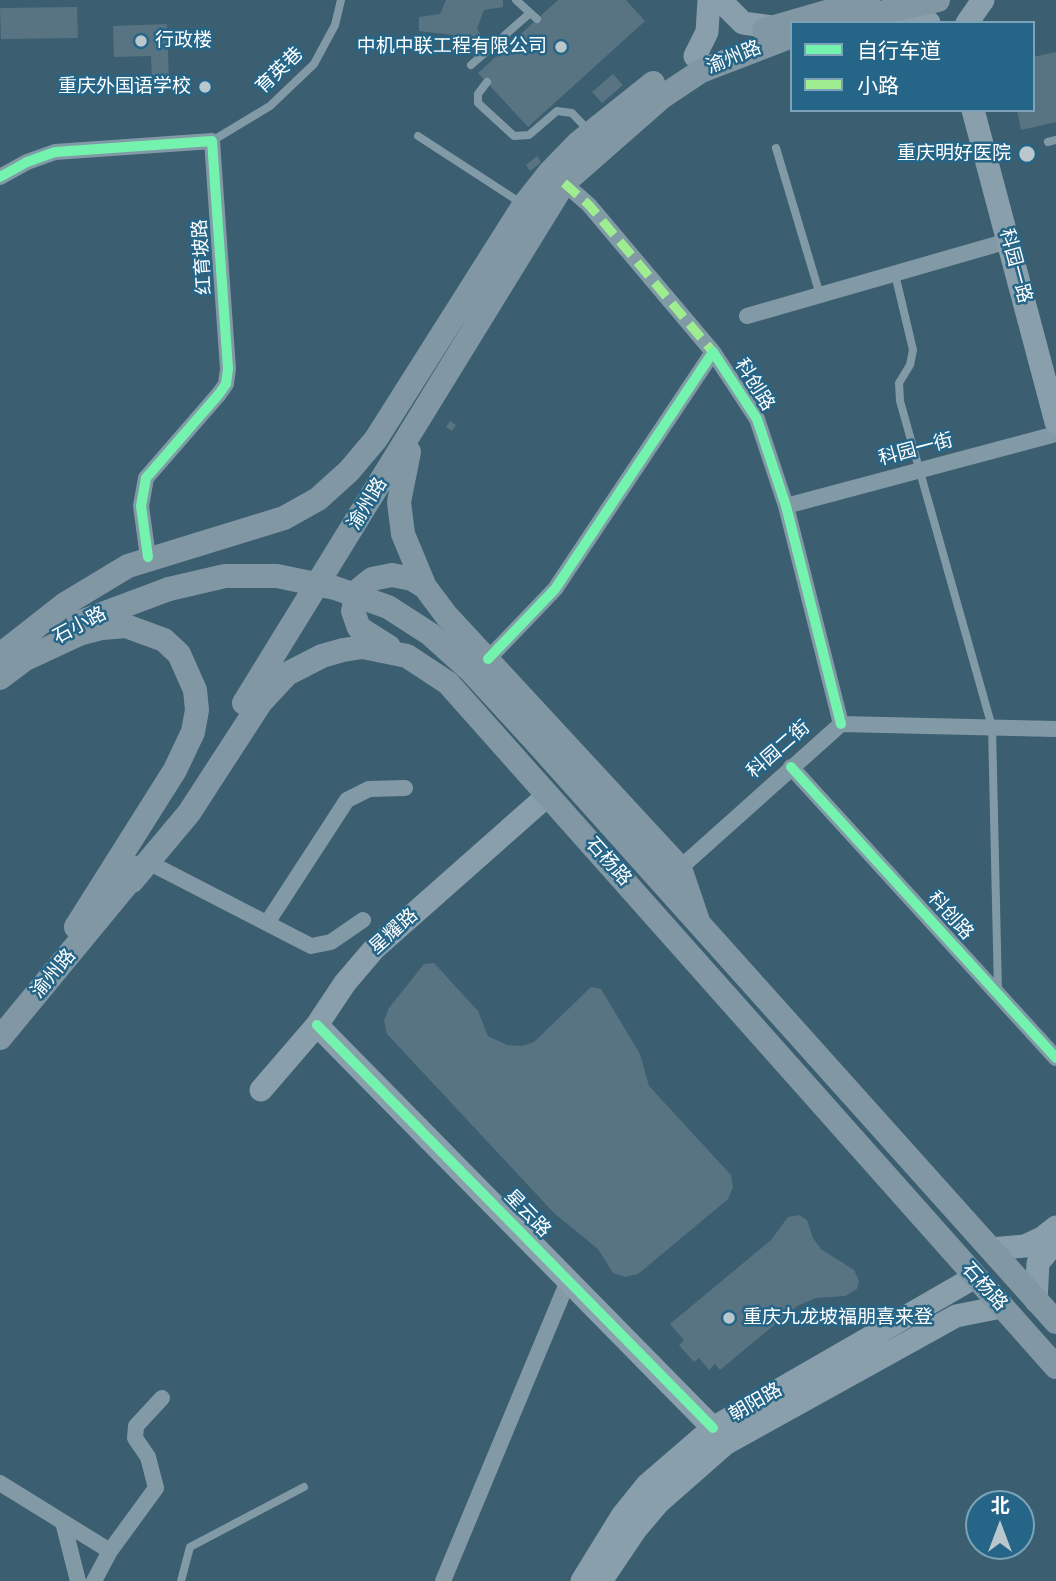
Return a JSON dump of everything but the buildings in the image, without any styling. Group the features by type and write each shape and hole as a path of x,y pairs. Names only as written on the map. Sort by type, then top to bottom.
{"main road":[{"name":"渝州路","path":"820,21 866,8 938,0"},
{"name":"渝州路","path":"842,21 866,8"},
{"name":"渝州路","path":"11,658 92,585 148,557 284,518 318,499 349,471 376,439 524,205 550,172 591,133 653,83 695,56 782,32"},
{"name":"渝州路","path":"6,1031 140,872 564,183 663,97 701,71 782,32"},
{"path":"424,412 404,466 399,502 402,534 425,587 680,868 702,931"},
{"name":"石小路","path":"0,678 11,658 78,623 169,589 225,576 277,576 335,588 387,607 430,634 469,669 537,743"},
{"path":"407,656 359,628 354,602 363,584 382,576 402,576 425,587"},
{"path":"6,1031 175,770 193,732 197,710 195,690 179,654 164,640 146,631 126,626 102,628 11,658"},
{"name":"石杨路","path":"140,872 189,813 261,702 287,674 322,656 344,649 363,647 407,656 448,683 1056,1367"},
{"name":"石杨路","path":"537,743 702,931 1056,1322"}],"street":[{"path":"968,21 983,0"},
{"path":"695,56 718,4 743,23 782,32"},
{"path":"866,8 912,13 926,21"},
{"name":"科园一路","path":"974,112 1056,422"},
{"path":"0,177 27,162 55,152 212,141"},
{"name":"红育坡路","path":"148,557 141,506 146,478 226,384 228,369 212,141"},
{"path":"564,183 589,205 713,352"},
{"path":"747,316 1008,241"},
{"name":"科创路","path":"488,659 555,589 713,352 757,419 786,506 841,724"},
{"name":"科园一街","path":"786,506 1056,434"},
{"name":"科园二街","path":"680,868 841,724 1056,729"},
{"name":"科创路","path":"790,767 1056,1058"},
{"path":"267,923 347,800 369,789 405,788"},
{"name":"星耀路","path":"261,1090 317,1025 345,983 374,949 548,795"},
{"path":"140,872 267,923 311,946 331,942 363,920"},
{"name":"星云路","path":"317,1025 713,1428"},
{"path":"991,1250 1025,1246 1056,1227"},
{"path":"1036,1301 1038,1263 1056,1241"},
{"name":"朝阳路","path":"582,1581 610,1533 647,1485 713,1428 975,1277"},
{"path":"443,1581 568,1281"},
{"name":"朝阳路","path":"601,1581 636,1529 659,1502 724,1444 956,1315 1002,1307"},
{"path":"895,1324 904,1324 909,1329 911,1338 905,1345"},
{"path":"94,1581 110,1551 156,1488 148,1457 135,1438 136,1426 162,1398"},
{"path":"0,1483 110,1551"},
{"path":"63,1522 78,1581"}],"lane":[{"name":"育英巷","path":"212,141 270,106 314,64 335,25 341,0"},
{"path":"471,65 533,16 516,0"},
{"path":"487,82 478,94 478,103 514,136 529,135 550,114 557,111 572,113 591,133"},
{"path":"418,136 524,205"},
{"path":"776,148 820,295"},
{"path":"895,274 913,350 910,365 899,383 900,401 992,727 998,994"},
{"path":"181,1581 190,1547 304,1487"}],"marked path":[{"path":"564,183 589,205 713,352"}],"cycle path":[{"path":"0,177 27,162 55,152 212,141 228,369 226,384 146,478 141,506 148,557"},
{"path":"488,659 555,589 713,352 757,419 786,506 841,724"},
{"path":"791,767 1056,1058"},
{"path":"317,1025 713,1428"}],"place":[{"name":"行政楼","path":"141,41"},
{"name":"中机中联工程有限公司","path":"561,47"},
{"name":"重庆外国语学校","path":"205,87"},
{"name":"重庆明好医院","path":"1027,154"},
{"name":"重庆九龙坡福朋喜来登","path":"729,1318"}]}
